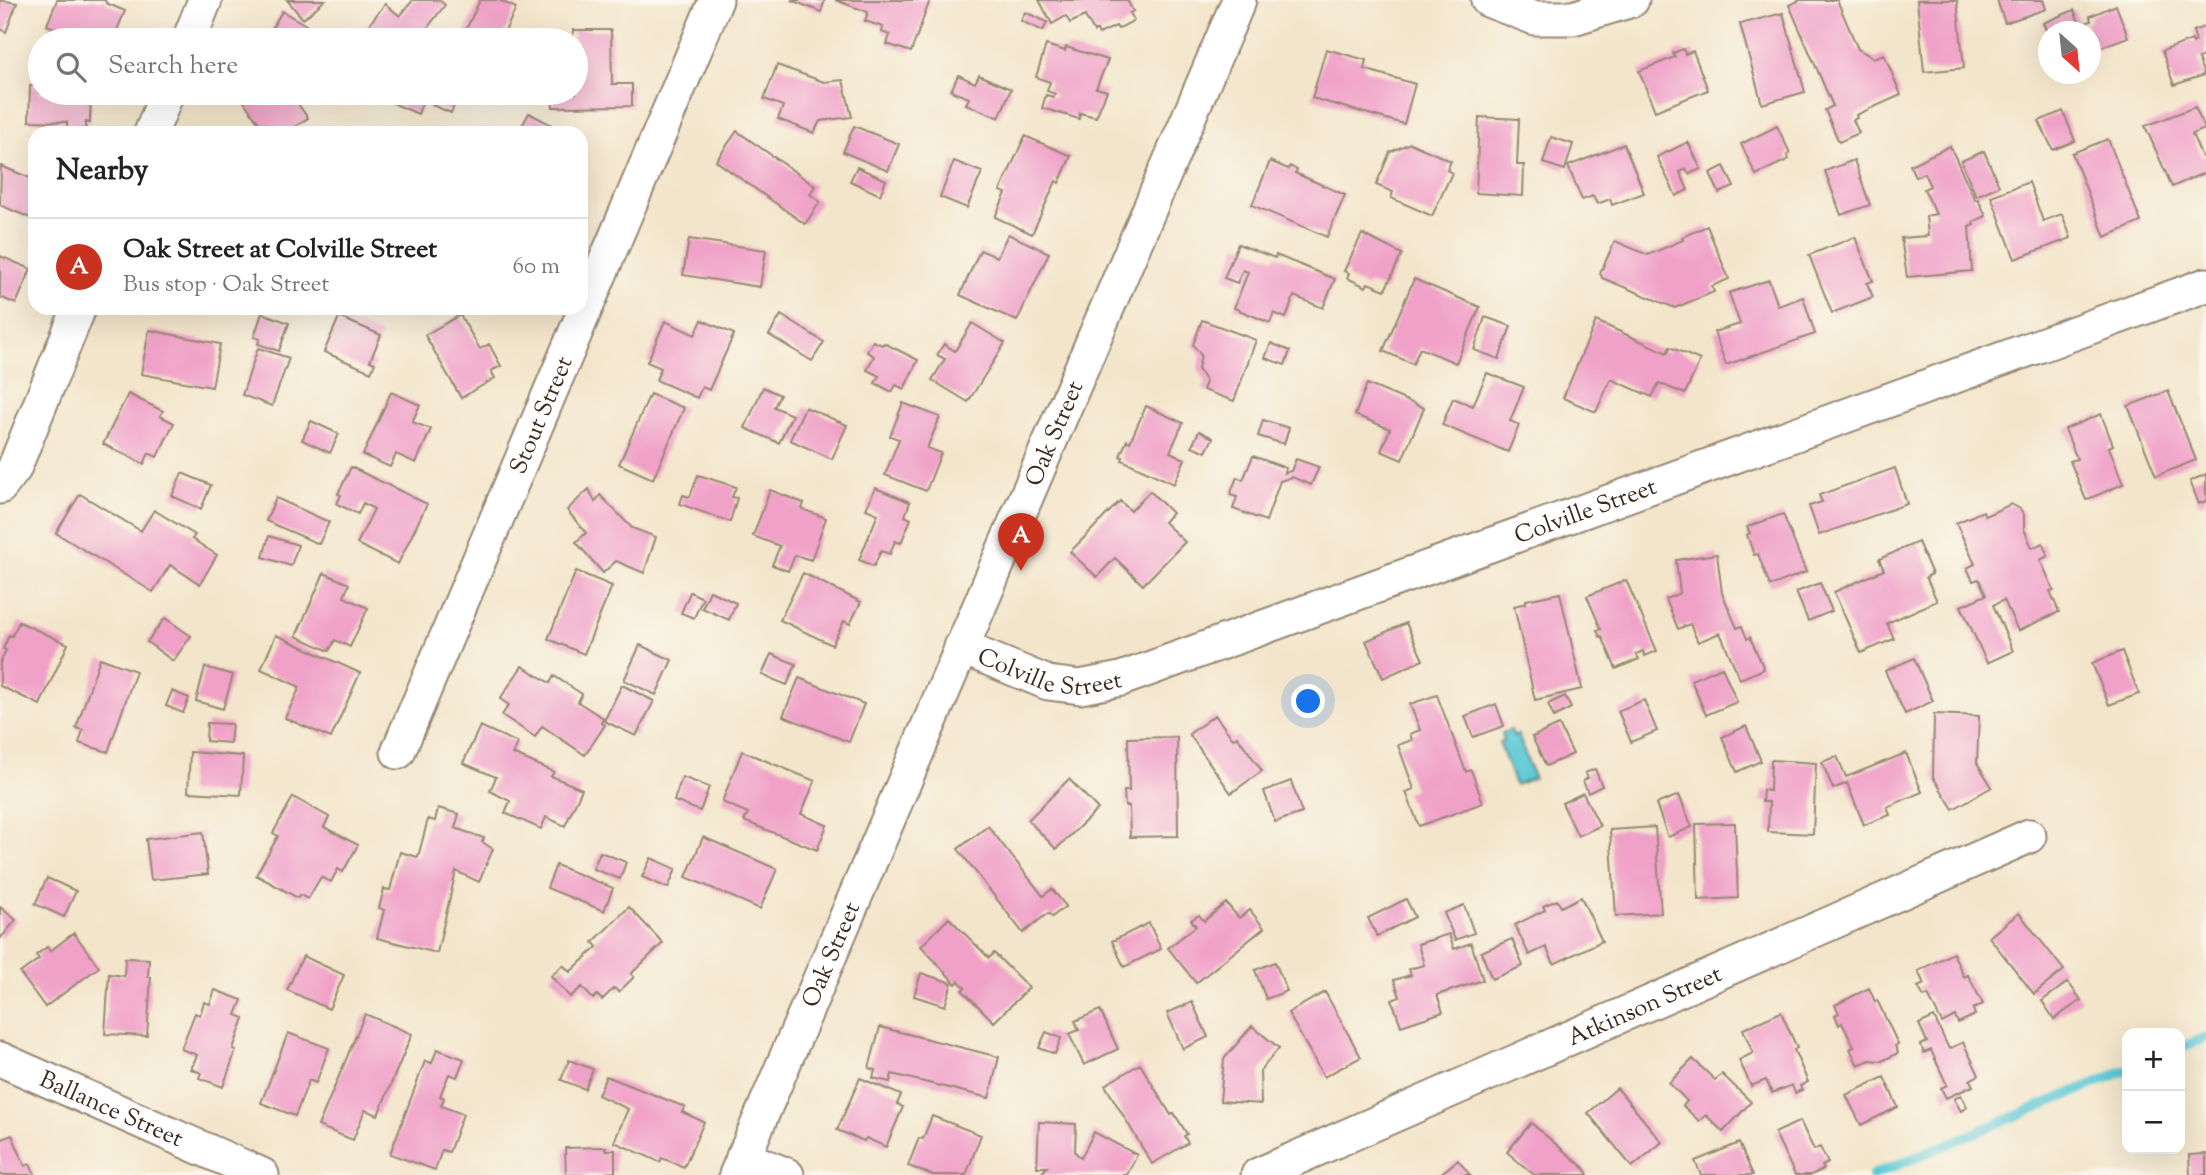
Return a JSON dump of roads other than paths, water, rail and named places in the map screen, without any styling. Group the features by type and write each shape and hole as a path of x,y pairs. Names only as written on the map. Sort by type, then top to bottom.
{"street":[{"path":"194,28 205,0"},
{"name":"Oak Street","path":"739,1166 1239,0"},
{"path":"1488,0 1535,18 1573,18 1632,0"},
{"name":"Stout Street","path":"588,290 706,3"},
{"path":"154,126 162,105"},
{"name":"Colville Street","path":"961,647 1048,683 1080,687 1121,679 2206,285"},
{"path":"0,487 13,469 76,315"},
{"name":"Stout Street","path":"398,752 578,315"},
{"name":"Atkinson Street","path":"1258,1175 2029,836"},
{"name":"Ballance Street","path":"0,1059 262,1175"},
{"path":"739,1166 787,1175"}],"water":[{"path":"1511,730 1514,737 1518,735 1534,778 1515,785 1499,742 1504,741 1502,733"}],"waterway":[{"path":"2185,1046 2206,1037"},
{"path":"1873,1175 2122,1072"}],"place":[{"name":"Oak Street at Colville Street","path":"1021,571"}]}
